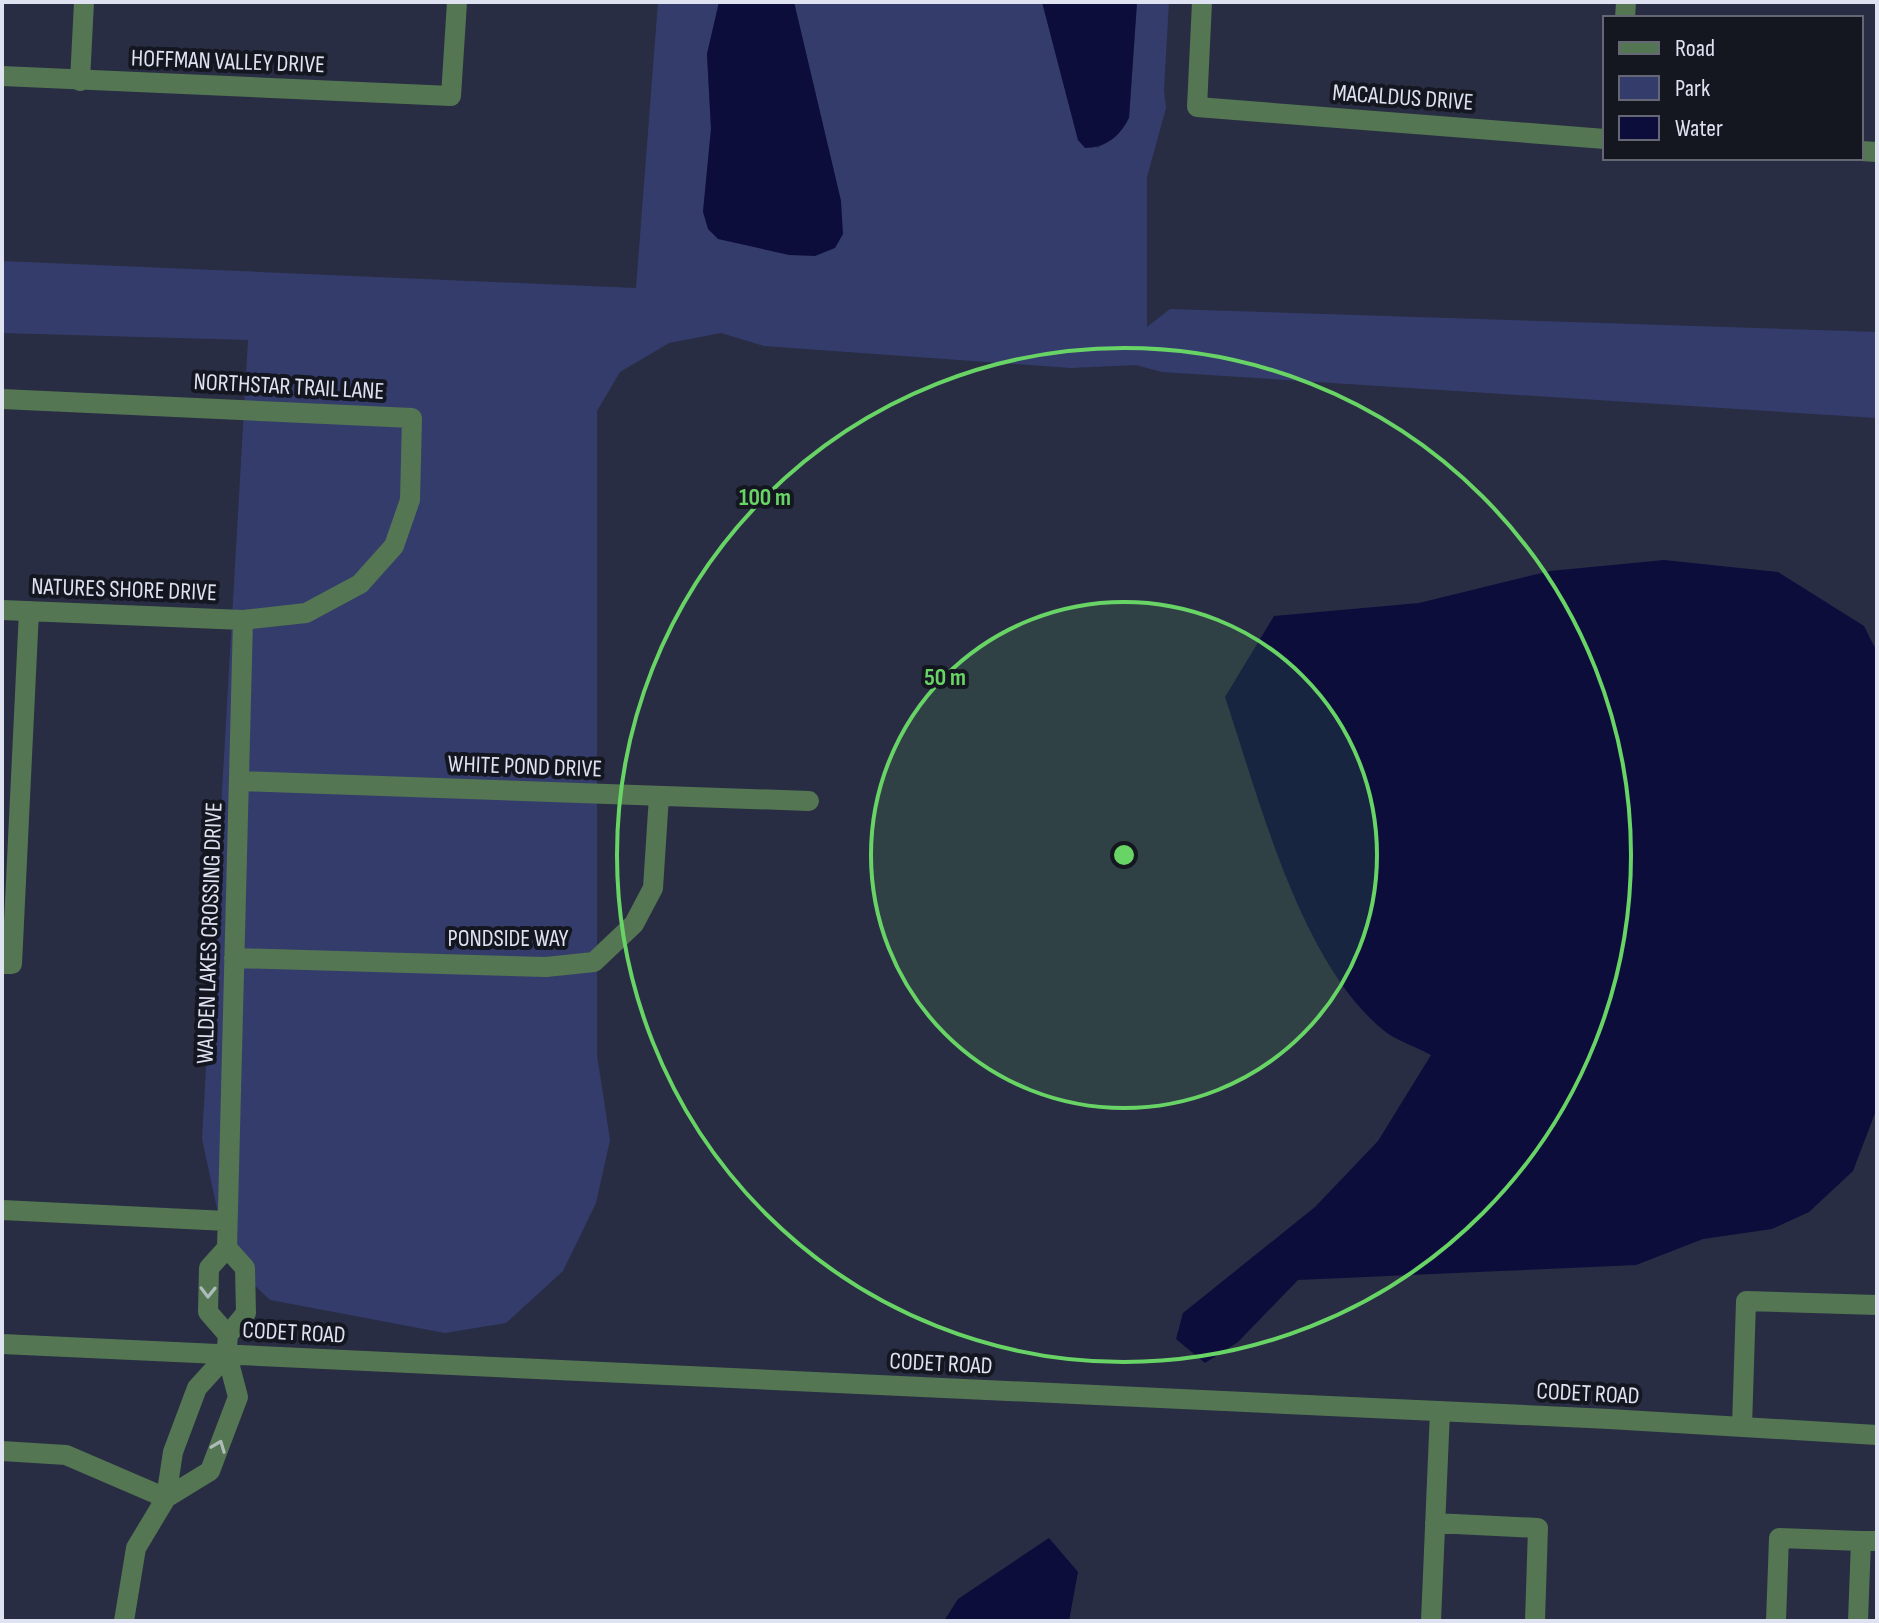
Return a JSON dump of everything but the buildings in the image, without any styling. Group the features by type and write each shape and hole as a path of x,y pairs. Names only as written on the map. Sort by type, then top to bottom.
{"street":[{"path":"80,81 84,2"},
{"name":"HOFFMAN VALLEY DRIVE","path":"2,76 451,96 457,2"},
{"name":"MACALDUS DRIVE","path":"1202,2 1197,107 1603,139"},
{"name":"NORTHSTAR TRAIL LANE","path":"2,399 412,418 410,500 394,546 360,584 306,613 243,620"},
{"name":"NATURES SHORE DRIVE","path":"2,610 243,620"},
{"path":"2,964 12,964 29,611"},
{"name":"WALDEN LAKES CROSSING DRIVE","path":"227,1248 245,1268 246,1313 227,1345 208,1312 209,1268 227,1248 243,620"},
{"name":"WHITE POND DRIVE","path":"239,781 809,801"},
{"name":"PONDSIDE WAY","path":"234,958 546,967 594,962 634,924 653,888 659,796"},
{"path":"2,1210 227,1221"},
{"path":"1742,1427 1746,1301 1877,1305"},
{"name":"CODET ROAD","path":"2,1344 227,1345 1877,1435"},
{"path":"166,1498 210,1471 238,1397 227,1345"},
{"path":"124,1621 136,1548 166,1498 173,1452 197,1388 227,1345"},
{"path":"1431,1621 1440,1411"},
{"path":"2,1451 66,1455 166,1498"},
{"path":"1435,1523 1538,1528 1535,1621"},
{"path":"1776,1621 1779,1538 1869,1541 1858,1621"}],"green space":[{"path":"658,2 719,2 707,54 711,129 703,212 841,201 794,2 1042,2 1078,140 1098,148 1129,118 1137,2 1169,2 1164,90 1166,108 1147,177 1147,327 1170,309 1877,332 1877,418 1162,372 1136,365 1071,368 764,346 721,333 669,343 620,372 597,411 597,1055 610,1140 596,1203 563,1271 506,1323 445,1333 270,1300 228,1260 202,1139 248,340 2,333 2,261 636,288"}],"water":[{"path":"719,2 794,2 841,201 843,234 835,248 815,256 789,255 718,239 708,229 703,212 711,129 707,54"},
{"path":"1042,2 1137,2 1129,118 1117,135 1106,143 1085,148 1078,140"},
{"path":"1664,560 1778,572 1864,626 1877,652 1877,1108 1853,1171 1809,1212 1772,1229 1703,1239 1636,1265 1298,1280 1238,1342 1205,1363 1176,1339 1183,1313 1315,1207 1378,1141 1431,1055 1387,1033 1357,1004 1330,967 1286,878 1225,697 1274,616 1419,603 1550,571"},
{"path":"1049,1538 1078,1572 1069,1621 944,1621 958,1599"}]}
